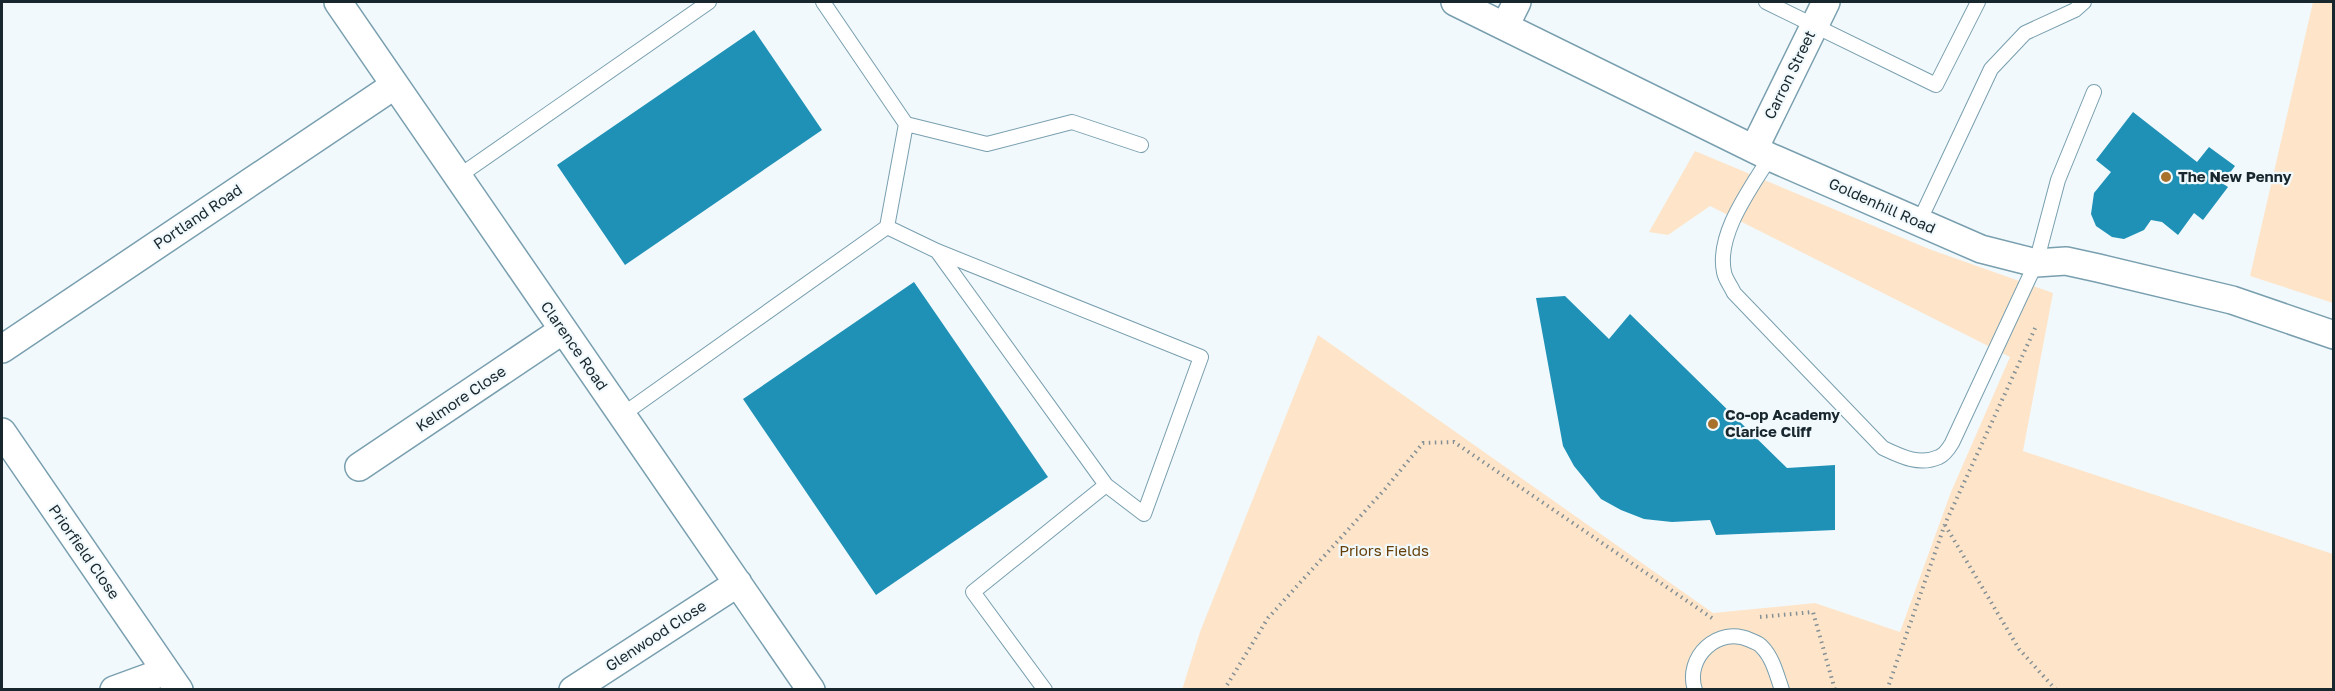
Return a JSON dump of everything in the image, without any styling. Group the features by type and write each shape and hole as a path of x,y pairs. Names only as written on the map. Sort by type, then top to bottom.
{"street":[{"name":"Clarence Road","path":"338,2 811,690"},
{"name":"Goldenhill Road","path":"1455,2 1762,153 1981,249 2036,263 2066,261 2232,300 2334,334"},
{"path":"1505,26 1517,2"},
{"name":"Carron Street","path":"1762,153 1820,13"},
{"name":"Portland Road","path":"2,350 395,85"},
{"name":"Kelmore Close","path":"358,467 563,330"},
{"name":"Priorfield Close","path":"2,432 173,680 114,690"},
{"name":"Glenwood Close","path":"573,690 738,584"}],"lane":[{"path":"459,176 709,2"},
{"path":"823,2 906,124 987,144 1072,122 1141,145"},
{"path":"1766,2 1820,13 1936,85 1978,2"},
{"path":"1919,222 1991,69 2025,33 2075,10 2084,2"},
{"path":"1762,153 1733,218 1722,255 1724,274 1734,293 1883,448 1904,459 1922,460 1940,457 1953,443 2036,263 2058,180 2094,92"},
{"path":"622,415 887,227 906,124"},
{"path":"887,227 937,251 1201,357 1144,514 1106,485 937,251"},
{"path":"1045,690 973,592 1106,485"},
{"path":"1695,690 1694,663 1706,646 1724,636 1743,636 1761,645 1771,661 1782,690"}],"path":[{"path":"1887,690 1945,524 2042,314"},
{"path":"1224,690 1268,618 1385,489 1422,443 1454,442 1716,621"},
{"path":"1945,524 2019,649 2056,690"},
{"path":"1759,617 1813,612 1835,690"}],"green space":[{"path":"2313,2 2333,2 2333,303 2250,276"},
{"name":"Priors Fields","path":"1695,151 1929,249 2053,293 2023,451 2333,554 2333,689 1182,690 1200,632 1318,335 1713,613 1815,603 1900,632 1951,492 2010,357 1710,206 1668,235 1649,232"}],"building":[{"path":"754,30 822,130 625,265 557,165"},
{"name":"The New Penny","path":"2133,112 2197,162 2209,147 2235,166 2222,183 2228,187 2203,220 2194,213 2178,235 2162,222 2151,220 2144,230 2124,239 2112,237 2096,226 2091,214 2094,193 2111,172 2096,160"},
{"path":"914,282 1048,477 876,595 743,399"},
{"path":"1565,296 1609,339 1630,314 1787,468 1835,465 1835,530 1716,535 1710,520 1672,522 1644,519 1601,499 1574,466 1563,446 1536,298"}],"place":[{"name":"The New Penny","path":"2166,177"},
{"name":"Co-op Academy Clarice Cliff","path":"1713,424"}]}
